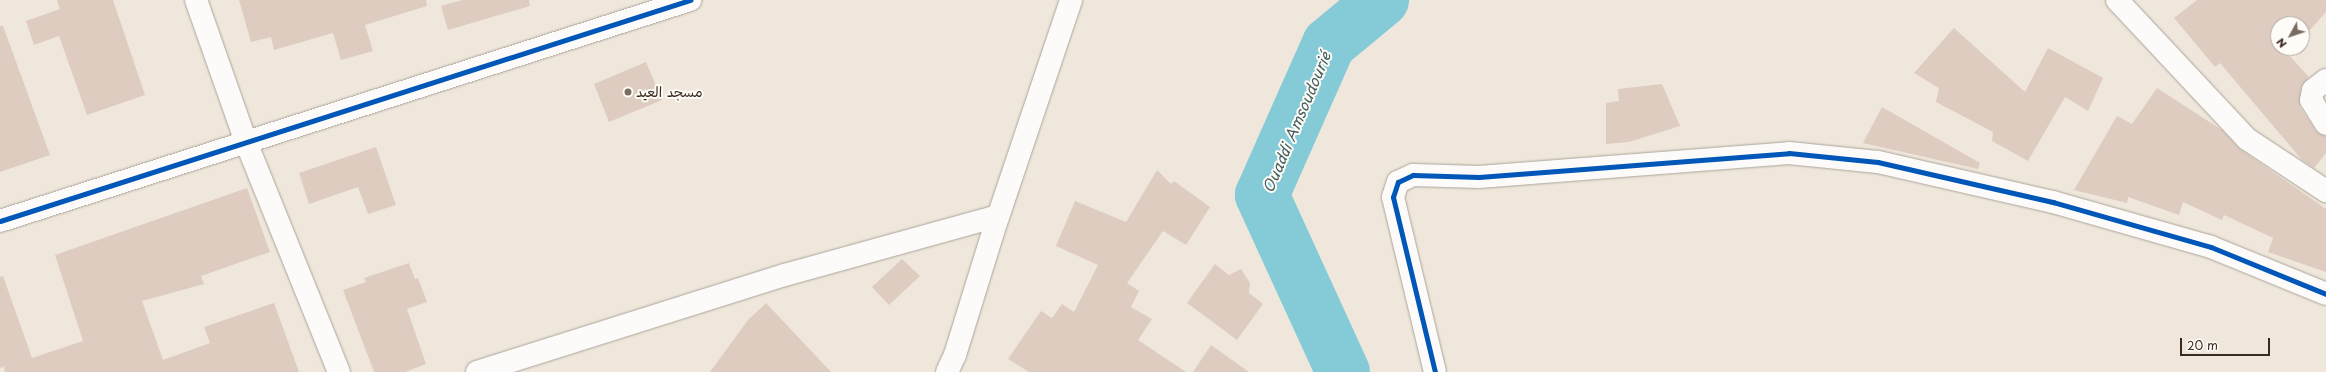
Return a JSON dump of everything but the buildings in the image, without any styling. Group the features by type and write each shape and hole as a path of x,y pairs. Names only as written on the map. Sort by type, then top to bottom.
{"street":[{"path":"196,0 246,142 339,372"},
{"path":"0,221 246,142 664,4 690,0"},
{"path":"947,372 955,356 998,216 1071,0"},
{"path":"2117,0 2247,139 2326,191"},
{"path":"2326,80 2313,90 2311,100 2326,124"},
{"path":"1435,372 1393,197 1398,182 1413,175 1479,177 1789,153 1878,162 2053,202 2211,247 2326,294"},
{"path":"477,372 785,275 998,216"}],"waterway":[{"name":"Ouaddi Amsoudourié","path":"1343,372 1262,195 1329,44 1382,0"}],"cycle path":[{"path":"0,221 690,0"},
{"path":"1435,372 1393,197 1398,182 1413,175 1479,177 1789,153 1878,162 2053,202 2211,247 2326,294"}],"place":[{"name":"مسجد العيد","path":"628,92"}]}
